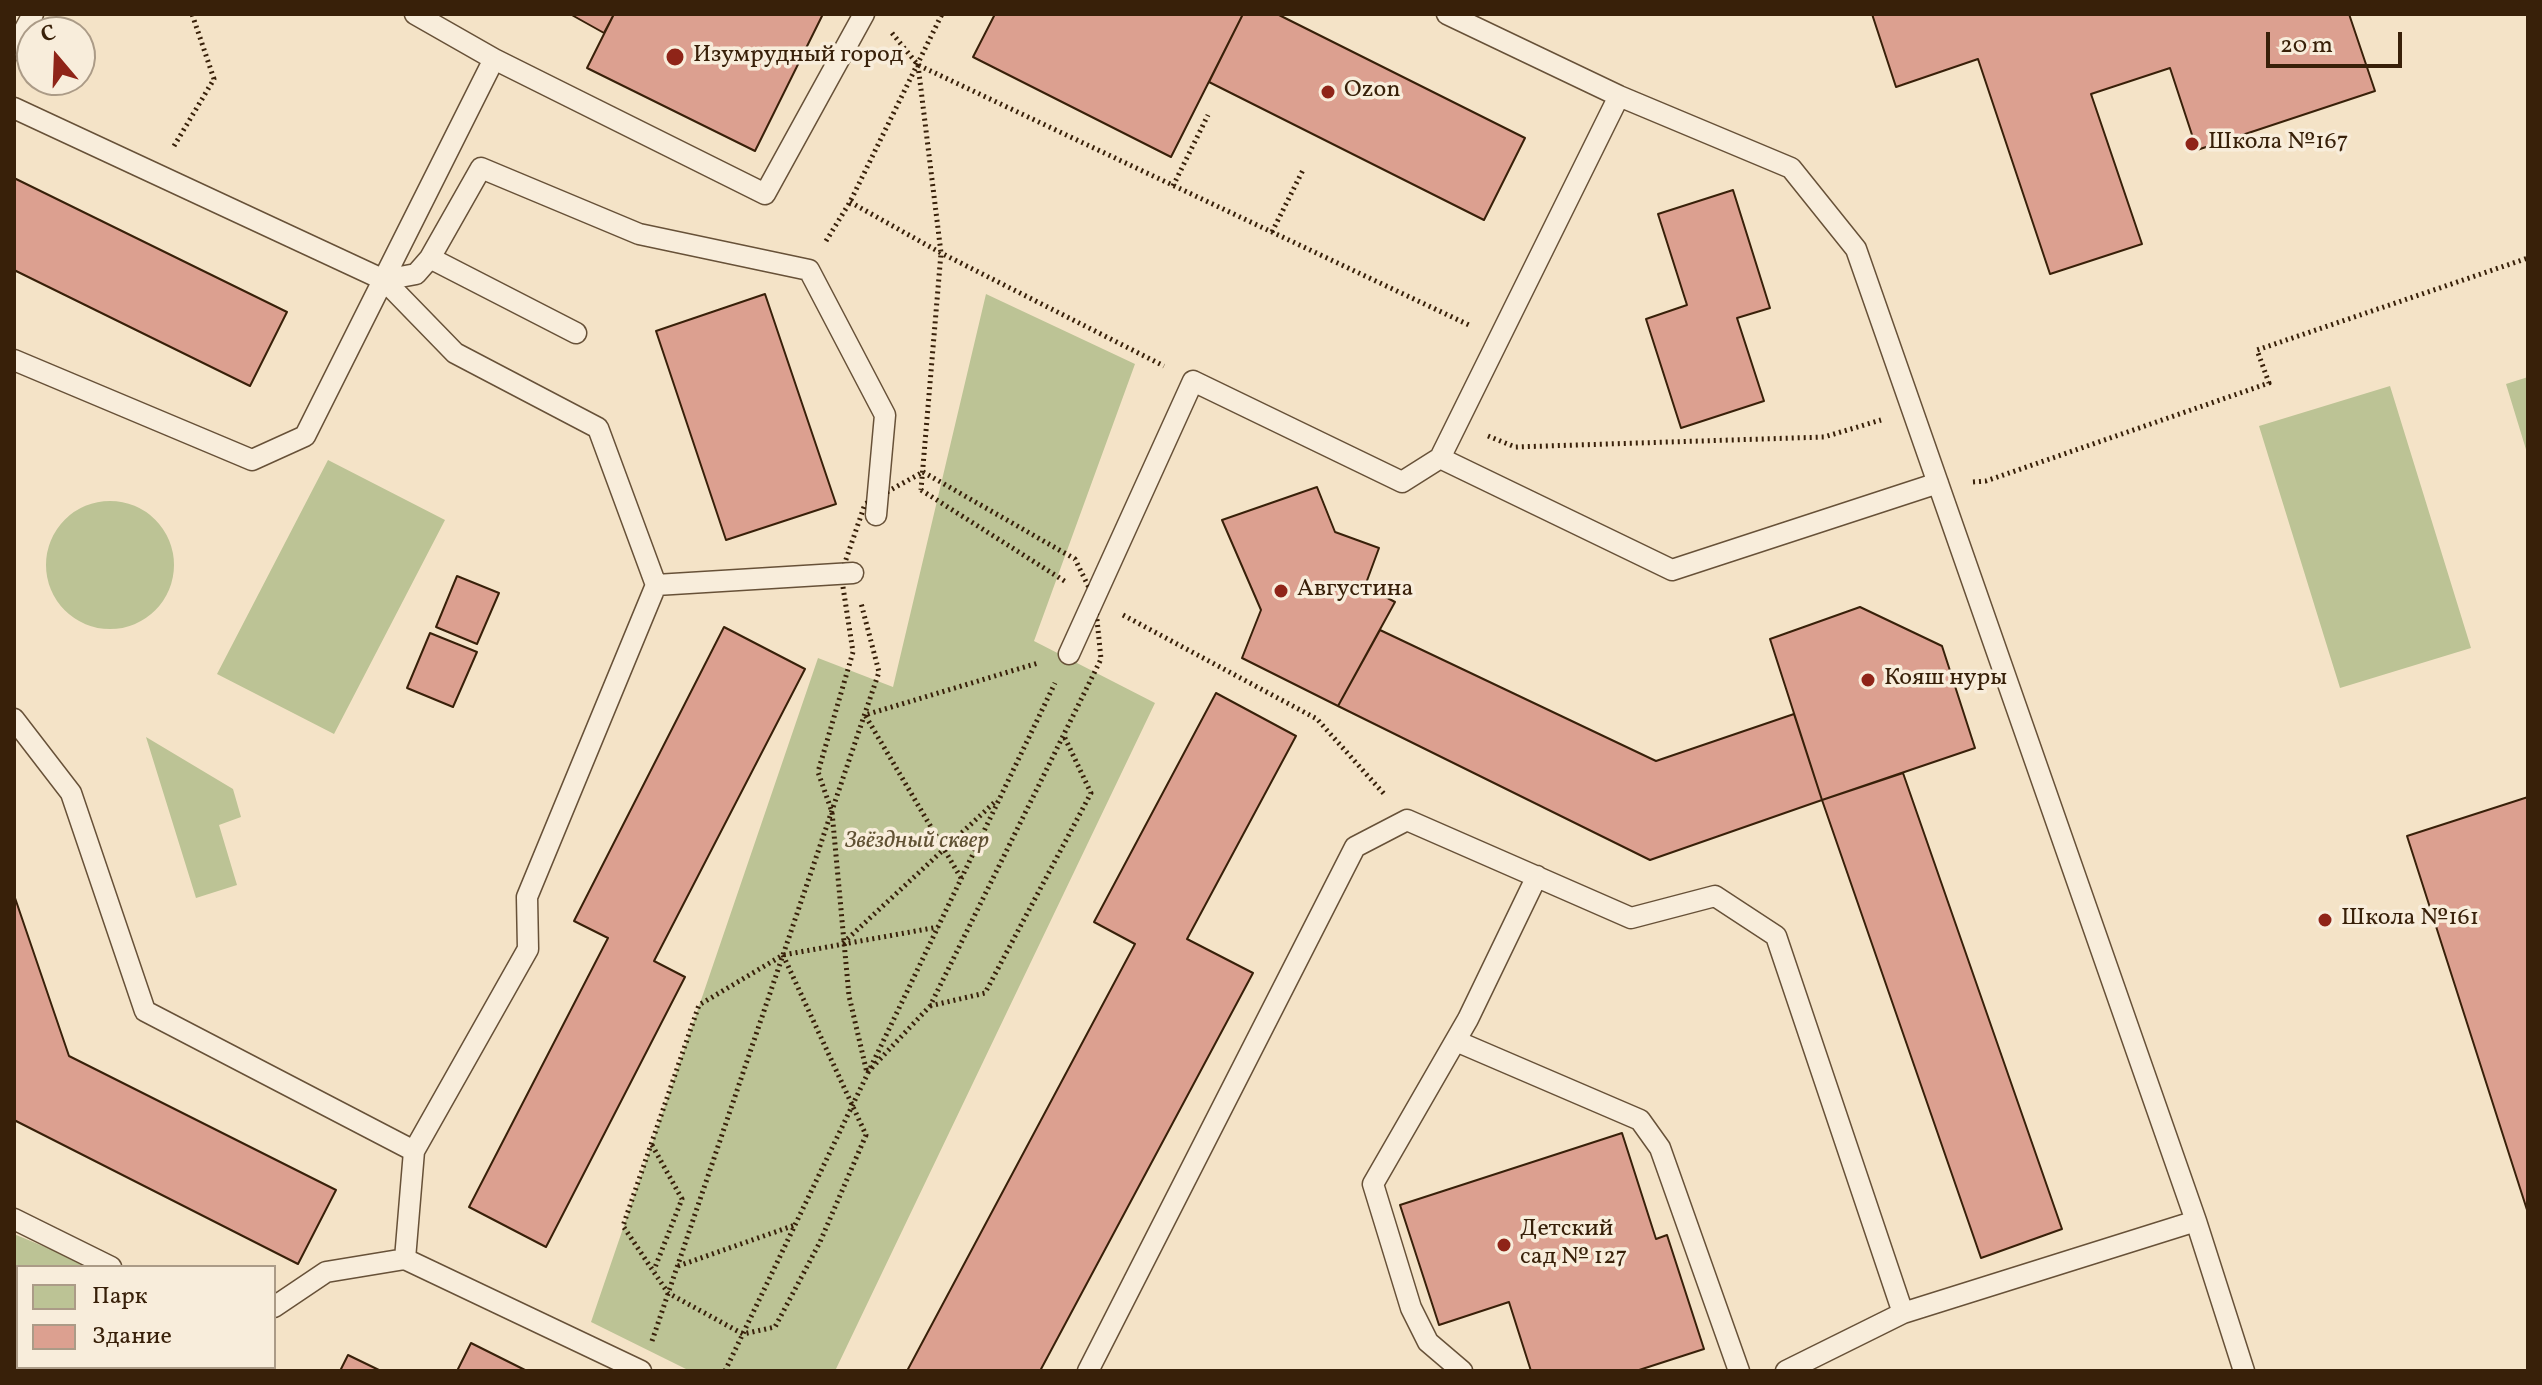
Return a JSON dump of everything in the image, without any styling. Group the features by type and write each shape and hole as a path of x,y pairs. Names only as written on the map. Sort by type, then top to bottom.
{"lane":[{"path":"14,50 33,14"},
{"path":"415,14 494,59 765,194 864,14"},
{"path":"1447,14 1619,96 1791,168 1856,249 2196,1221 2244,1371"},
{"path":"14,360 252,460 305,436 494,59"},
{"path":"1069,654 1193,381 1402,482 1440,458 1619,96"},
{"path":"14,108 384,280 455,353 598,428 656,585 527,897 528,949 414,1151 405,1259"},
{"path":"384,280 416,274 430,258 481,168 639,234 809,270 885,415 877,506"},
{"path":"430,258 576,333"},
{"path":"1440,458 1672,570 1938,483"},
{"path":"656,585 847,573"},
{"path":"14,719 71,793 145,1011 414,1151"},
{"path":"1088,1371 1355,847 1407,820 1631,918 1715,896 1776,936 1903,1313"},
{"path":"1462,1371 1428,1342 1411,1308 1373,1184 1456,1041 1537,876"},
{"path":"1456,1041 1640,1120 1660,1148 1739,1371"},
{"path":"14,1219 107,1265"},
{"path":"1786,1371 1903,1313 2196,1221"},
{"path":"276,1306 326,1272 405,1259 641,1371"}],"path":[{"path":"157,175 214,79 192,14"},
{"path":"809,270 850,202 942,14"},
{"path":"884,24 918,65 1499,339"},
{"path":"918,65 941,253 921,490 1068,583"},
{"path":"1173,186 1208,115"},
{"path":"1272,232 1304,168"},
{"path":"850,202 941,253 1193,381"},
{"path":"1938,483 1986,481 2269,383 2257,350 2528,258"},
{"path":"1457,424 1515,447 1824,437 1912,410"},
{"path":"867,1073 849,996 832,812 818,772 853,652 847,573 865,504 877,506 923,472"},
{"path":"867,1073 930,1006 1101,659 1095,600 1075,559 923,472"},
{"path":"641,1371 879,672 847,573"},
{"path":"1123,615 1317,719 1407,820"},
{"path":"865,715 1069,654"},
{"path":"725,1371 1069,654"},
{"path":"865,715 961,878"},
{"path":"930,1006 985,993 1091,793 1064,735"},
{"path":"843,943 1001,796"},
{"path":"783,955 866,1135 820,1242 775,1327 743,1334 668,1293 623,1226 699,1005 783,955 938,927"},
{"path":"652,1144 682,1199 654,1271"},
{"path":"677,1267 795,1225"}],"green space":[{"name":"Звёздный сквер","path":"986,294 1135,364 1034,641 1155,703 835,1371 690,1371 591,1322 818,658 893,687"},
{"path":"2528,377 2528,456 2506,384"},
{"path":"2390,386 2471,648 2340,688 2259,426"},
{"path":"328,460 445,520 334,734 217,674"},
{"path":"110,501 134,506 155,520 169,541 174,565 169,589 155,610 134,624 110,629 86,624 65,610 51,589 46,565 51,541 65,520 86,506"},
{"path":"146,737 233,789 241,817 219,825 237,885 196,898"},
{"path":"14,1234 88,1265 16,1265 16,1369 107,1369 14,1371"}],"building":[{"path":"570,14 614,14 604,33"},
{"path":"614,14 823,14 755,151 587,68"},
{"path":"995,14 1243,14 1171,157 973,57"},
{"path":"1243,14 1277,14 1525,138 1484,220 1209,82"},
{"path":"1872,14 2349,14 2375,91 2197,150 2170,68 2091,94 2142,244 2050,274 1978,59 1896,87"},
{"path":"14,178 287,312 250,386 14,270"},
{"path":"1733,190 1770,308 1737,318 1764,401 1681,428 1646,319 1687,305 1658,214"},
{"path":"765,294 836,504 726,540 656,331"},
{"path":"1317,487 1335,532 1379,548 1365,586 1395,602 1338,706 1242,658 1261,610 1222,520"},
{"path":"457,576 499,593 477,644 436,627"},
{"name":"Кояш нуры","path":"1860,607 1942,646 1975,748 1822,800 1770,639"},
{"path":"724,627 805,669 654,961 685,977 546,1247 469,1207 608,938 574,921"},
{"path":"1380,630 1656,761 1794,714 1822,800 1650,860 1338,706"},
{"path":"430,633 477,652 453,707 407,688"},
{"path":"1216,693 1296,736 1187,939 1253,973 1040,1371 907,1371 1135,944 1094,922"},
{"path":"1903,773 2062,1229 1981,1258 1822,800"},
{"path":"2528,797 2528,1213 2407,836"},
{"path":"14,895 69,1056 336,1190 298,1264 14,1120"},
{"path":"1622,1133 1656,1239 1667,1235 1704,1349 1636,1371 1531,1371 1509,1302 1439,1325 1400,1205"},
{"path":"471,1343 527,1371 457,1371"},
{"path":"348,1355 381,1371 340,1371"}],"place":[{"name":"Изумрудный город","path":"675,57"},
{"name":"Ozon","path":"1328,92"},
{"name":"Школа №167","path":"2192,144"},
{"name":"Августина","path":"1281,591"},
{"name":"Кояш нуры","path":"1868,680"},
{"name":"Школа №161","path":"2325,920"},
{"name":"Детский сад № 127","path":"1504,1245"}]}
